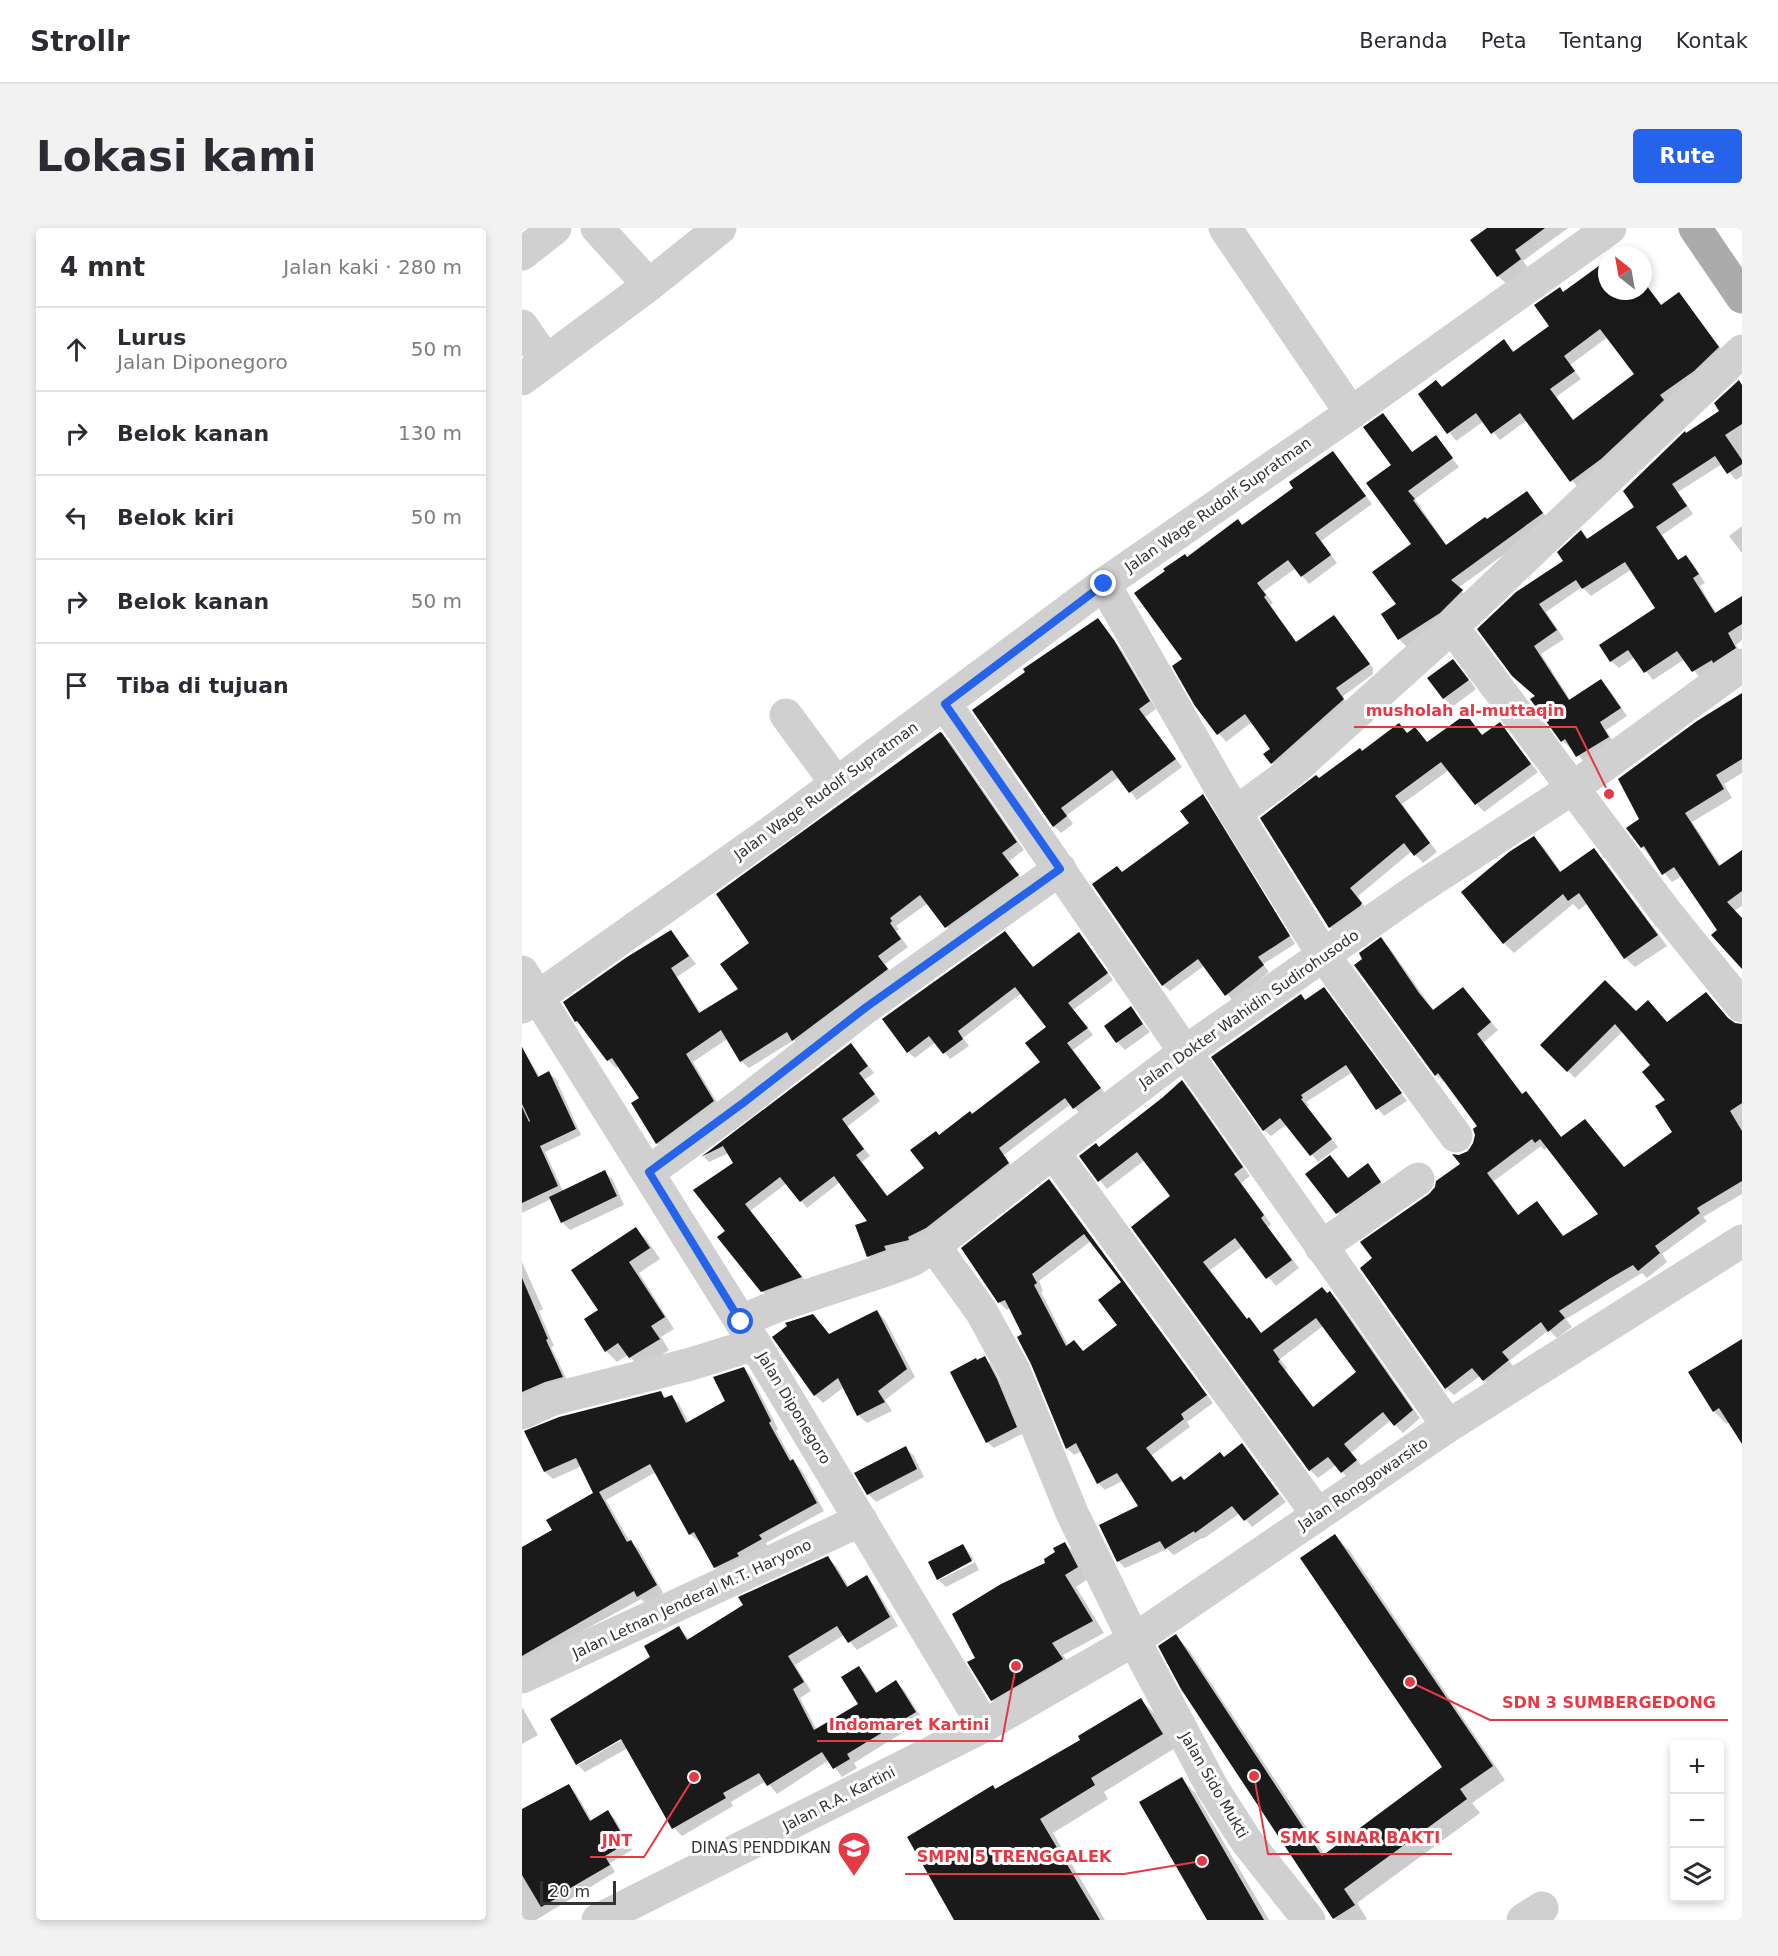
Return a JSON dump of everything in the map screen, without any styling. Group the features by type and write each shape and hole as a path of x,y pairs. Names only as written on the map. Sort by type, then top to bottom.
{"main road":[{"path":"1695,228 1742,297"}],"street":[{"path":"522,254 555,228"},
{"path":"597,228 649,285"},
{"path":"1225,228 1351,413"},
{"name":"Jalan Wage Rudolf Supratman","path":"527,992 837,784 1104,584 1351,413 1610,228"},
{"path":"522,326 534,370 649,285 699,234"},
{"path":"1236,813 1291,772 1452,627 1742,351"},
{"path":"1104,584 1236,813 1324,956 1456,1136"},
{"path":"1452,627 1665,911 1742,1006"},
{"name":"Jalan Dokter Wahidin Sudirohusodo","path":"748,1332 780,1305 886,1270 912,1260 934,1246 1185,1052 1415,891 1574,788 1742,665"},
{"path":"945,704 1185,1052 1448,1426"},
{"path":"786,715 837,784"},
{"path":"649,1172 743,1103 865,1008 1060,869"},
{"name":"Jalan Diponegoro","path":"527,992 649,1172 748,1332 984,1726"},
{"path":"1053,1152 1317,1515"},
{"path":"1321,1247 1418,1179"},
{"name":"Jalan Ronggowarsito","path":"984,1726 1134,1640 1448,1426 1742,1242"},
{"name":"Jalan Sido Mukti","path":"934,1246 981,1311 1014,1371 1072,1513 1134,1640 1219,1798 1247,1842 1309,1920"},
{"path":"522,1394 554,1379 623,1362 655,1357 748,1332"},
{"path":"522,1413 553,1399 691,1364 748,1332"},
{"name":"Jalan Letnan Jenderal M.T. Haryono","path":"522,1677 861,1520"},
{"name":"Jalan R.A. Kartini","path":"598,1920 984,1726"}],"building":[{"path":"1487,228 1545,228 1515,250 1521,259 1497,277 1470,240"},
{"path":"1598,267 1598,300 1652,300 1652,293 1661,305 1679,292 1719,347 1694,371 1660,395 1664,400 1601,459 1570,482 1520,413 1491,434 1476,413 1447,434 1418,394 1436,380 1442,387 1504,339 1513,352 1549,326 1534,305 1560,287 1563,292","holes":["1600,329 1634,374 1573,420 1550,389 1575,371 1564,356"]},
{"path":"1739,380 1742,385 1742,424 1725,435 1742,460 1742,464 1727,474 1715,456 1672,484 1687,506 1656,527 1678,560 1686,555 1699,574 1693,578 1715,613 1742,596 1742,624 1728,633 1736,648 1713,663 1712,660 1692,672 1677,651 1644,673 1628,650 1610,662 1599,645 1655,608 1625,562 1582,589 1576,580 1539,604 1557,630 1534,646 1569,700 1601,679 1621,708 1600,722 1609,737 1576,757 1565,739 1561,742 1530,699 1535,696 1512,676 1477,629 1516,592 1563,561 1557,552 1581,530 1587,539 1634,507 1623,491 1685,431 1686,433 1719,411 1714,403"},
{"path":"1383,413 1412,452 1436,435 1453,458 1408,491 1446,545 1527,491 1543,513 1451,580 1463,590 1440,613 1398,640 1381,614 1396,604 1372,572 1411,544 1366,483 1391,465 1363,427"},
{"path":"1333,451 1366,496 1315,533 1331,555 1301,577 1288,560 1257,583 1266,595 1264,597 1296,642 1334,615 1370,664 1336,688 1344,699 1271,764 1263,754 1270,749 1245,714 1217,735 1195,706 1172,666 1182,659 1134,593 1165,571 1163,569 1185,554 1187,557 1238,519 1242,525 1293,488 1289,482"},
{"path":"1098,618 1114,640 1150,701 1139,709 1176,759 1129,793 1112,770 1061,808 1067,816 1053,827 972,710 1025,672 1023,669"},
{"path":"1453,659 1469,680 1443,699 1427,678"},
{"path":"1742,693 1742,759 1716,775 1724,789 1685,813 1719,866 1742,850 1742,891 1727,902 1742,918 1742,969 1711,935 1717,930 1674,867 1662,875 1644,846 1641,848 1626,828 1639,819 1618,779 1697,721"},
{"path":"1466,714 1482,735 1500,722 1531,764 1475,805 1441,762 1395,796 1430,843 1414,856 1404,843 1350,888 1362,903 1329,928 1260,818 1316,775 1319,778 1360,748 1362,751 1399,723 1407,733 1415,727 1427,742"},
{"path":"940,732 1017,842 1002,853 1019,875 945,928 920,895 890,918 892,921 890,923 901,939 878,956 888,969 792,1041 787,1032 740,1062 721,1030 686,1054 714,1101 656,1144 631,1103 639,1098 612,1058 607,1061 577,1021 575,1022 563,1002 627,957 671,930 689,956 671,968 699,1013 738,989 720,964 749,943 716,894"},
{"path":"1203,794 1290,936 1258,957 1264,965 1225,996 1198,959 1162,986 1092,884 1117,866 1122,872 1189,823 1180,811"},
{"path":"1534,836 1560,872 1594,848 1658,935 1624,959 1579,893 1568,901 1563,894 1503,944 1461,892 1509,852"},
{"path":"1005,931 1033,967 1079,932 1108,973 1068,1003 1088,1028 1067,1043 1101,1088 1073,1109 1065,1098 999,1148 1009,1163 926,1228 908,1237 909,1240 884,1246 886,1250 867,1257 855,1225 867,1221 834,1176 800,1202 780,1177 745,1204 802,1277 761,1292 717,1237 725,1231 693,1190 733,1163 723,1146 701,1157 851,1043 868,1066 859,1073 875,1094 842,1119 864,1149 856,1155 887,1196 924,1168 910,1150 936,1131 939,1135 970,1111 972,1114 1040,1062 1025,1043 1046,1027 1015,987 958,1031 963,1039 943,1054 929,1036 907,1053 882,1019"},
{"path":"1381,937 1433,1010 1463,987 1491,1022 1477,1034 1522,1094 1526,1091 1561,1137 1585,1119 1624,1167 1672,1132 1655,1106 1665,1100 1642,1072 1650,1065 1615,1024 1567,1072 1540,1045 1605,980 1636,1011 1648,1000 1667,1022 1706,992 1728,1018 1735,1023 1742,1024 1742,1103 1730,1111 1742,1131 1742,1181 1697,1208 1700,1213 1655,1246 1660,1253 1638,1271 1633,1265 1609,1279 1559,1311 1565,1318 1548,1332 1541,1322 1502,1352 1509,1360 1483,1381 1472,1368 1445,1389 1360,1268 1372,1258 1360,1242 1429,1194 1435,1187 1436,1181 1460,1164 1452,1154 1459,1155 1468,1151 1475,1135 1473,1129 1477,1126 1438,1073 1435,1076 1354,965 1362,959 1359,953","holes":["1532,1139 1535,1143 1540,1139 1598,1214 1563,1236 1537,1201 1518,1215 1487,1173"]},
{"path":"1324,987 1402,1093 1376,1110 1346,1065 1301,1095 1303,1098 1301,1099 1332,1139 1310,1156 1280,1118 1263,1131 1211,1057 1301,994 1305,1000"},
{"path":"1131,1006 1143,1024 1116,1043 1104,1026"},
{"path":"522,1047 538,1077 549,1071 576,1129 540,1146 558,1186 522,1203 522,1107 530,1121 522,1104"},
{"path":"1182,1080 1243,1167 1234,1174 1264,1215 1261,1218 1292,1260 1266,1279 1235,1238 1203,1262 1247,1319 1249,1317 1261,1333 1322,1287 1327,1293 1330,1291 1413,1410 1394,1426 1383,1412 1344,1444 1357,1460 1341,1473 1328,1457 1309,1471 1131,1227 1170,1196 1137,1152 1098,1182 1079,1156 1096,1143 1099,1147","holes":["1316,1318 1356,1372 1313,1407 1278,1361 1280,1360 1273,1350"]},
{"path":"1330,1155 1348,1178 1368,1163 1381,1182 1336,1214 1305,1174"},
{"path":"605,1170 617,1196 561,1223 549,1197"},
{"path":"1049,1179 1207,1395 1181,1414 1184,1419 1146,1448 1172,1482 1181,1476 1184,1480 1220,1452 1224,1457 1242,1443 1279,1494 1244,1521 1232,1506 1195,1533 1194,1531 1165,1549 1160,1541 1117,1562 1099,1525 1138,1506 1117,1473 1097,1484 1076,1443 1066,1449 1031,1364 1017,1337 1022,1334 1005,1300 998,1303 961,1248","holes":["1084,1234 1121,1282 1098,1300 1117,1325 1083,1351 1074,1340 1066,1346 1034,1285 1037,1283 1032,1274"]},
{"path":"636,1227 650,1248 629,1262 665,1317 651,1326 660,1339 629,1358 618,1343 605,1352 584,1319 598,1310 571,1270"},
{"path":"522,1278 563,1377 522,1392"},
{"path":"877,1310 907,1369 878,1391 885,1402 857,1416 838,1378 814,1396 772,1337 787,1326 785,1323 813,1314 829,1334"},
{"path":"1742,1339 1742,1444 1719,1408 1713,1412 1688,1372"},
{"path":"985,1356 1017,1427 986,1443 950,1372 976,1358 977,1360"},
{"path":"744,1367 771,1421 769,1423 790,1461 793,1459 817,1503 759,1535 762,1539 737,1553 739,1556 714,1568 694,1532 689,1535 650,1464 599,1492 627,1542 631,1540 657,1585 637,1597 634,1591 522,1656 522,1547 552,1530 546,1520 593,1493 576,1458 544,1472 524,1431 559,1417 661,1391 664,1398 672,1395 686,1423 725,1401 713,1377"},
{"path":"906,1446 917,1469 867,1495 854,1473"},
{"path":"1335,1534 1493,1766 1460,1789 1467,1799 1344,1889 1355,1905 1333,1919 1181,1689 1158,1646 1176,1634 1322,1856 1442,1767 1300,1558"},
{"path":"1065,1542 1078,1567 1065,1575 1093,1621 1052,1643 1063,1659 991,1701 967,1662 975,1658 952,1614 1001,1584 1045,1563 1044,1559 1055,1552 1053,1548"},
{"path":"963,1544 972,1561 937,1580 928,1562"},
{"path":"828,1556 847,1587 867,1575 890,1617 848,1643 837,1626 788,1656 804,1682 793,1689 814,1730 858,1704 841,1677 859,1666 876,1693 896,1680 916,1712 847,1754 850,1759 833,1769 822,1752 767,1786 759,1773 723,1793 726,1798 672,1829 621,1739 576,1765 550,1719 650,1657 644,1646 679,1626 687,1640 743,1605 738,1597"},
{"path":"1141,1698 1163,1734 1091,1778 1095,1785 1040,1819 1100,1920 954,1920 907,1837 993,1785 995,1789 1080,1740 1078,1736"},
{"path":"1182,1777 1264,1920 1207,1920 1139,1802"},
{"path":"569,1784 590,1821 608,1810 627,1843 605,1856 610,1865 541,1907 522,1875 522,1809"}],"place":[{"name":"musholah al-muttaqin","path":"1609,794"},
{"name":"Indomaret Kartini","path":"1016,1666"},
{"name":"SDN 3 SUMBERGEDONG","path":"1410,1682"},
{"name":"SMK SINAR BAKTI","path":"1254,1776"},
{"name":"JNT","path":"694,1777"},
{"name":"SMPN 5 TRENGGALEK","path":"1202,1861"},
{"name":"DINAS PENDDIKAN","path":"854,1877"}],"route":[{"path":"741,1322 649,1172 743,1103 865,1008 1060,869 945,704 1104,584"}]}
